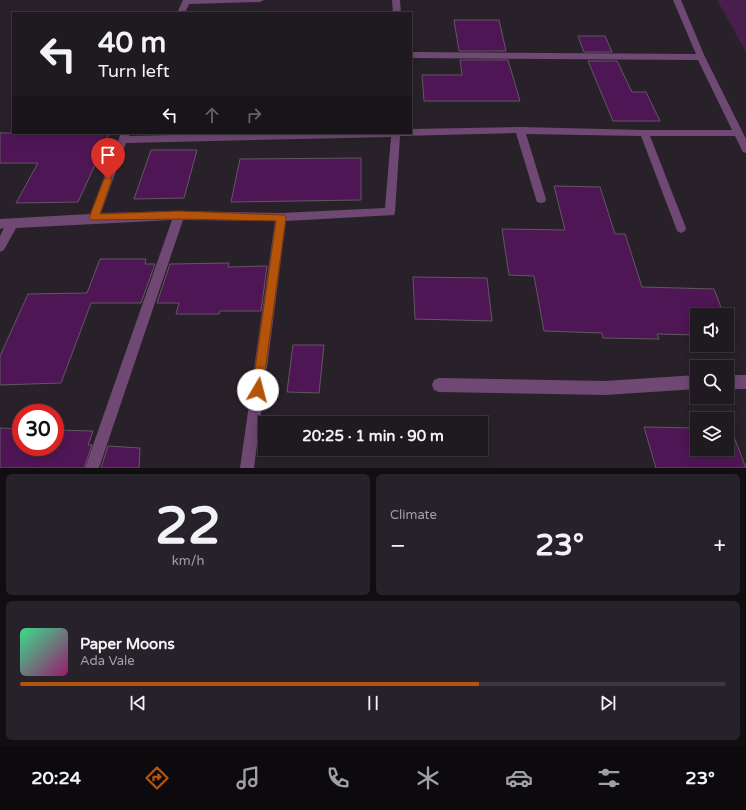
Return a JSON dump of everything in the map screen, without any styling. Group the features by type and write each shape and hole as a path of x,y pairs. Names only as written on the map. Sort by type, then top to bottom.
{"street":[{"path":"182,12 187,1 260,0"},
{"path":"396,0 397,12"},
{"path":"677,0 701,57 746,149"},
{"path":"412,55 701,57"},
{"path":"412,133 520,130 644,133 738,133"},
{"path":"520,130 541,199"},
{"path":"644,133 681,228"},
{"path":"94,218 124,137 328,134"},
{"path":"0,224 94,218 179,215 281,217 390,212 396,134"},
{"path":"92,468 179,215"},
{"path":"247,468 281,217"},
{"path":"0,248 13,223"},
{"path":"439,385 590,388 690,382"},
{"path":"734,382 746,382"}],"shaded area":[{"path":"717,0 746,0 746,52"}],"building":[{"path":"454,20 499,20 506,51 459,51"},
{"path":"578,36 605,36 612,52 584,52"},
{"path":"460,60 508,60 520,101 424,101 422,75 462,75"},
{"path":"588,61 617,61 632,92 646,92 660,121 613,121"},
{"path":"0,133 109,134 78,202 16,203 38,163 0,163"},
{"path":"151,150 197,150 184,198 134,199"},
{"path":"361,158 361,200 231,202 240,159"},
{"path":"554,186 600,187 615,234 625,234 642,287 714,289 721,308 690,308 690,335 657,334 659,339 603,338 602,333 544,331 534,276 509,275 502,229 565,230"},
{"path":"100,259 146,259 145,264 155,264 141,303 91,303 61,383 0,385 0,356 28,294 87,293"},
{"path":"229,263 228,267 267,266 261,311 220,311 219,314 176,314 179,303 157,303 170,264"},
{"path":"413,277 487,278 492,321 415,319"},
{"path":"293,345 324,345 319,393 287,392"},
{"path":"644,427 690,428 690,456 734,456 734,437 746,468 656,468"},
{"path":"0,428 12,429 12,456 64,456 64,430 93,431 88,445 92,445 84,468 0,468"},
{"path":"108,446 140,448 139,468 101,468"}],"route":[{"path":"108,179 94,218 179,215 281,217 258,390"}]}
